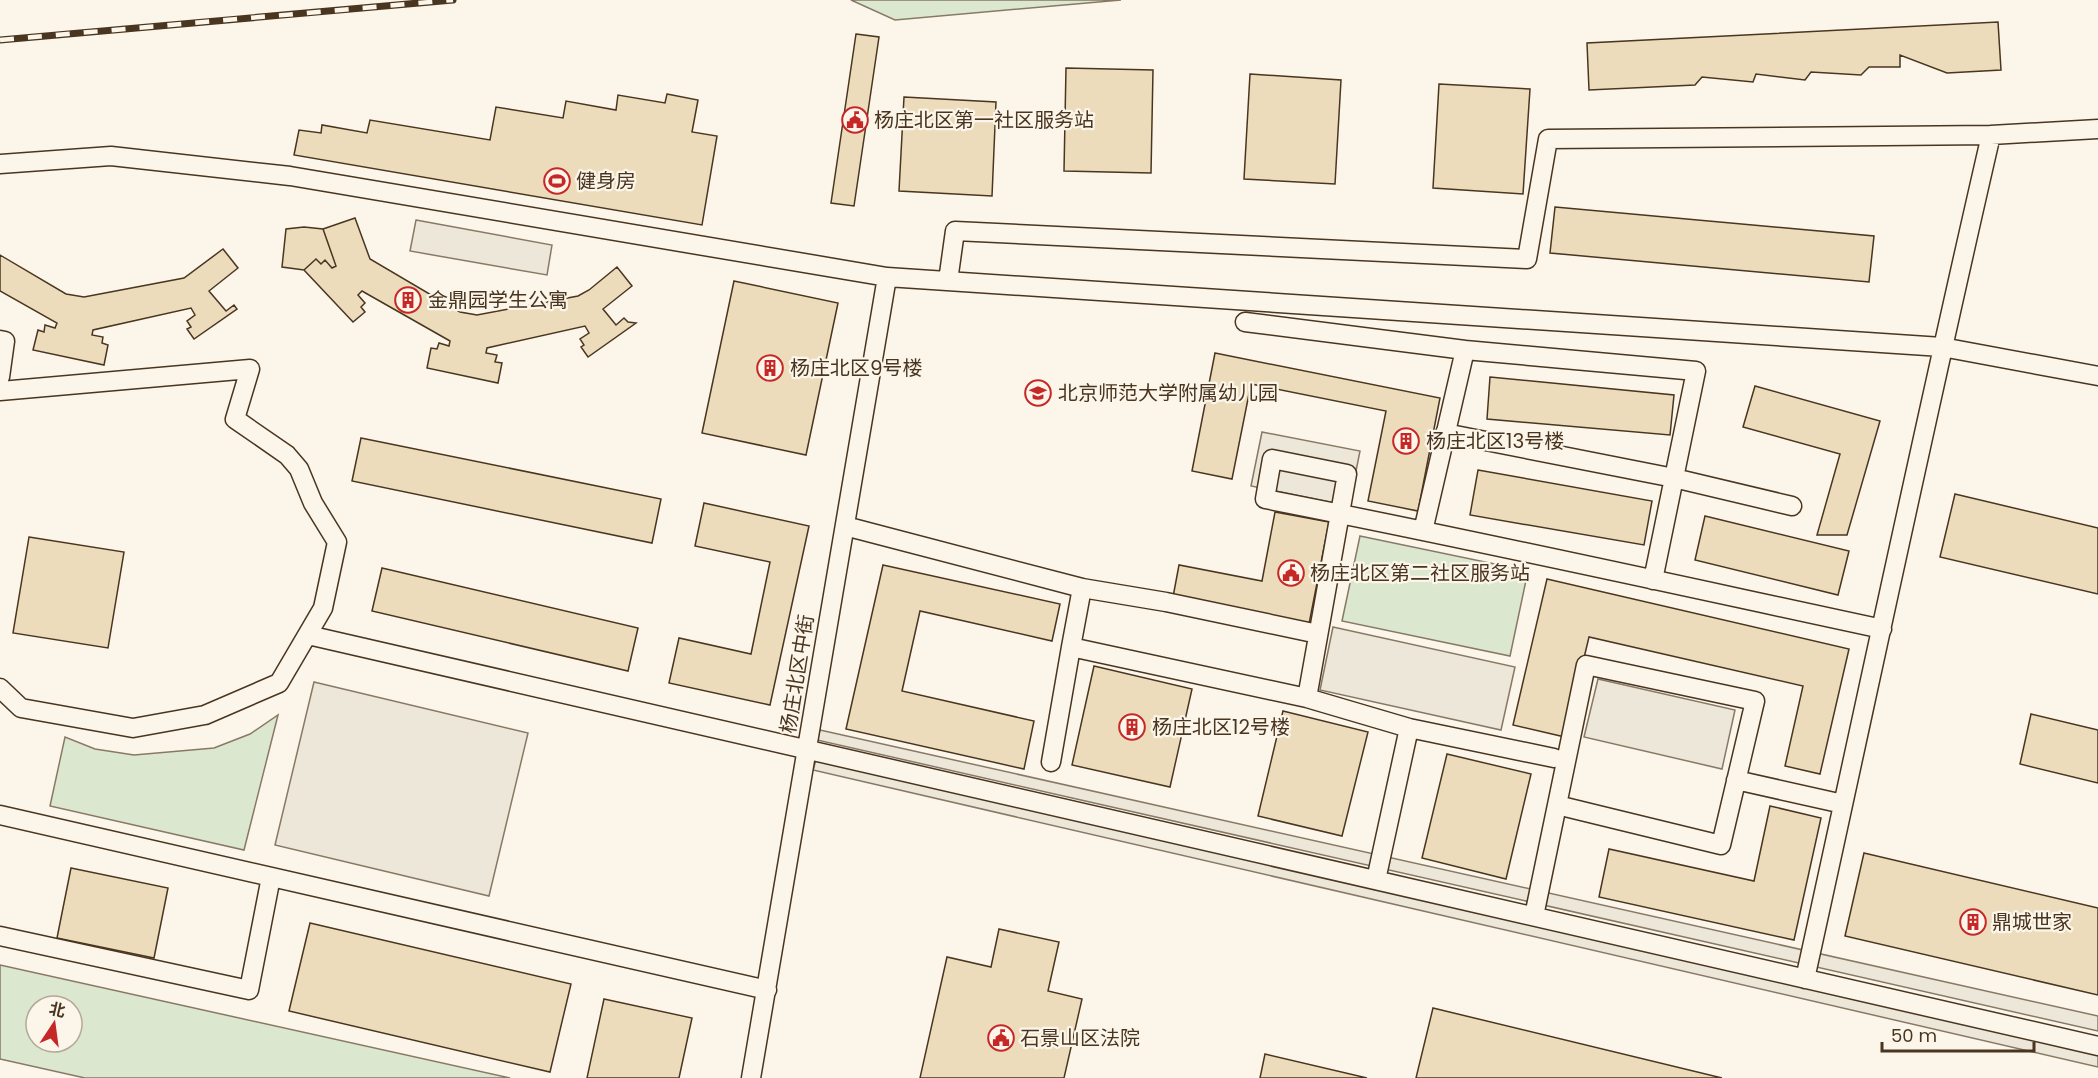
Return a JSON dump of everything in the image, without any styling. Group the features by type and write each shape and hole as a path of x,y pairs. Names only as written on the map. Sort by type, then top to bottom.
{"street":[{"path":"948,280 955,231 1527,259 1548,139 1991,135 2098,129"},
{"path":"1805,978 1942,347 1991,135"},
{"path":"0,164 111,156 290,176 887,277 1942,347 2098,376"},
{"name":"杨庄北区中街","path":"752,1078 887,277"},
{"path":"1245,322 1465,350 1696,371 1653,580"},
{"path":"0,340 5,341 0,377"},
{"path":"1423,531 1465,350"},
{"path":"0,391 250,369 235,419 287,455 298,469 313,504 337,542 323,608 279,683 206,715 133,728 21,708 0,687"},
{"path":"1445,433 1674,478 1792,506"},
{"path":"1307,698 1341,514 1347,474 1272,459 1265,499 1341,514 1423,531 1882,629"},
{"path":"845,526 1082,588 1166,602 1318,634"},
{"path":"1051,762 1082,588"},
{"path":"308,635 2098,1046"},
{"path":"1071,646 1307,698 1409,728 1554,758"},
{"path":"1534,916 1557,805 1587,665 1755,701 1721,845 1557,805"},
{"path":"1376,880 1409,728"},
{"path":"1736,780 1843,804"},
{"path":"0,815 766,990"},
{"path":"0,936 249,990 271,877"}],"green space":[{"path":"851,0 1121,0 895,20"},
{"path":"1360,536 1528,571 1510,656 1342,621"},
{"path":"278,715 244,850 50,806 65,737 95,749 134,755 214,748 250,734"},
{"path":"0,965 510,1078 85,1078 0,1059"}],"shaded area":[{"path":"416,220 552,245 547,275 410,251"},
{"path":"1262,432 1360,451 1349,506 1251,486"},
{"path":"1333,627 1515,667 1501,730 1320,690"},
{"path":"1598,679 1735,710 1722,769 1584,737"},
{"path":"314,682 528,733 489,896 275,845"},
{"path":"820,730 2098,1016 2098,1031 817,740"},
{"path":"816,760 2098,1055 2098,1067 813,770"}],"building":[{"path":"1998,22 2001,70 1947,73 1900,55 1900,67 1869,67 1861,75 1811,72 1805,80 1756,74 1753,82 1702,77 1695,85 1589,90 1587,43"},
{"name":"杨庄北区第一社区服务站","path":"856,34 879,37 854,206 831,203"},
{"path":"1066,68 1153,70 1151,173 1064,171"},
{"path":"1250,74 1341,80 1335,184 1244,179"},
{"path":"1439,84 1530,89 1523,194 1433,188"},
{"path":"667,94 698,100 692,132 717,136 702,225 294,155 299,130 321,133 322,125 367,133 370,120 490,140 496,107 563,118 566,101 616,110 618,95 665,103"},
{"path":"904,97 996,102 992,196 899,191"},
{"path":"1555,207 1874,236 1869,282 1550,253"},
{"name":"金鼎园学生公寓","path":"355,218 370,259 460,312 477,315 578,296 617,267 632,286 603,309 616,325 624,318 628,322 636,323 588,357 581,347 584,345 580,339 589,333 585,326 487,348 486,353 497,355 495,362 502,363 498,383 427,368 431,348 437,349 439,343 449,346 450,341 362,291 358,295 365,303 361,307 365,312 353,322 304,270 316,259 321,264 325,260 332,268 336,266 323,229"},
{"path":"304,227 323,229 336,266 332,268 325,260 321,264 316,259 304,270 282,267 286,229"},
{"path":"223,249 238,268 209,291 226,311 234,305 237,309 194,339 187,329 191,327 187,321 195,315 191,308 93,330 92,335 103,337 102,343 108,345 104,365 33,350 38,330 44,332 45,325 55,328 57,323 0,291 0,255 66,294 84,297 184,278"},
{"name":"杨庄北区9号楼","path":"734,281 838,303 806,455 702,433"},
{"name":"杨庄北区13号楼","path":"1215,353 1440,398 1418,511 1368,501 1386,411 1251,384 1232,479 1192,471"},
{"path":"1490,377 1674,395 1670,435 1487,419"},
{"path":"1755,386 1880,421 1847,535 1817,535 1840,454 1743,427"},
{"path":"361,438 661,499 652,543 352,481"},
{"path":"1478,470 1652,501 1644,545 1470,515"},
{"path":"1955,494 2098,528 2098,594 1940,557"},
{"path":"704,503 809,526 770,705 669,683 679,638 751,654 770,562 695,546"},
{"name":"杨庄北区第二社区服务站","path":"1275,512 1329,522 1309,624 1173,597 1179,565 1262,581"},
{"path":"1705,516 1849,551 1838,595 1695,560"},
{"path":"29,537 124,552 108,648 13,633"},
{"path":"883,565 1060,604 1052,641 920,611 902,691 1034,721 1024,769 846,729"},
{"path":"382,568 638,628 628,671 372,611"},
{"path":"1547,579 1849,649 1820,774 1785,766 1803,686 1589,637 1565,737 1513,725"},
{"name":"杨庄北区12号楼","path":"1094,666 1192,689 1170,787 1072,765"},
{"path":"1283,711 1368,732 1342,836 1258,816"},
{"path":"2031,714 2098,730 2098,783 2020,764"},
{"path":"1447,754 1531,774 1506,879 1422,858"},
{"path":"1770,806 1821,818 1794,940 1599,897 1609,849 1754,881"},
{"name":"鼎城世家","path":"1864,853 2098,908 2098,995 1845,936"},
{"path":"71,868 168,888 154,958 57,938"},
{"path":"310,923 571,984 550,1072 289,1011"},
{"name":"石景山区法院","path":"999,929 1059,942 1048,991 1082,999 1064,1078 920,1078 947,957 991,967"},
{"path":"604,999 692,1018 679,1078 587,1078"},
{"path":"1433,1008 1722,1078 1416,1078"},
{"path":"1265,1054 1367,1078 1260,1078"}],"railway":[{"path":"0,40 453,0"}],"place":[{"name":"杨庄北区第一社区服务站","path":"855,120"},
{"name":"健身房","path":"557,181"},
{"name":"金鼎园学生公寓","path":"408,300"},
{"name":"杨庄北区9号楼","path":"770,368"},
{"name":"北京师范大学附属幼儿园","path":"1038,393"},
{"name":"杨庄北区13号楼","path":"1406,441"},
{"name":"杨庄北区第二社区服务站","path":"1291,573"},
{"name":"杨庄北区12号楼","path":"1132,727"},
{"name":"鼎城世家","path":"1973,922"},
{"name":"石景山区法院","path":"1001,1038"}]}
